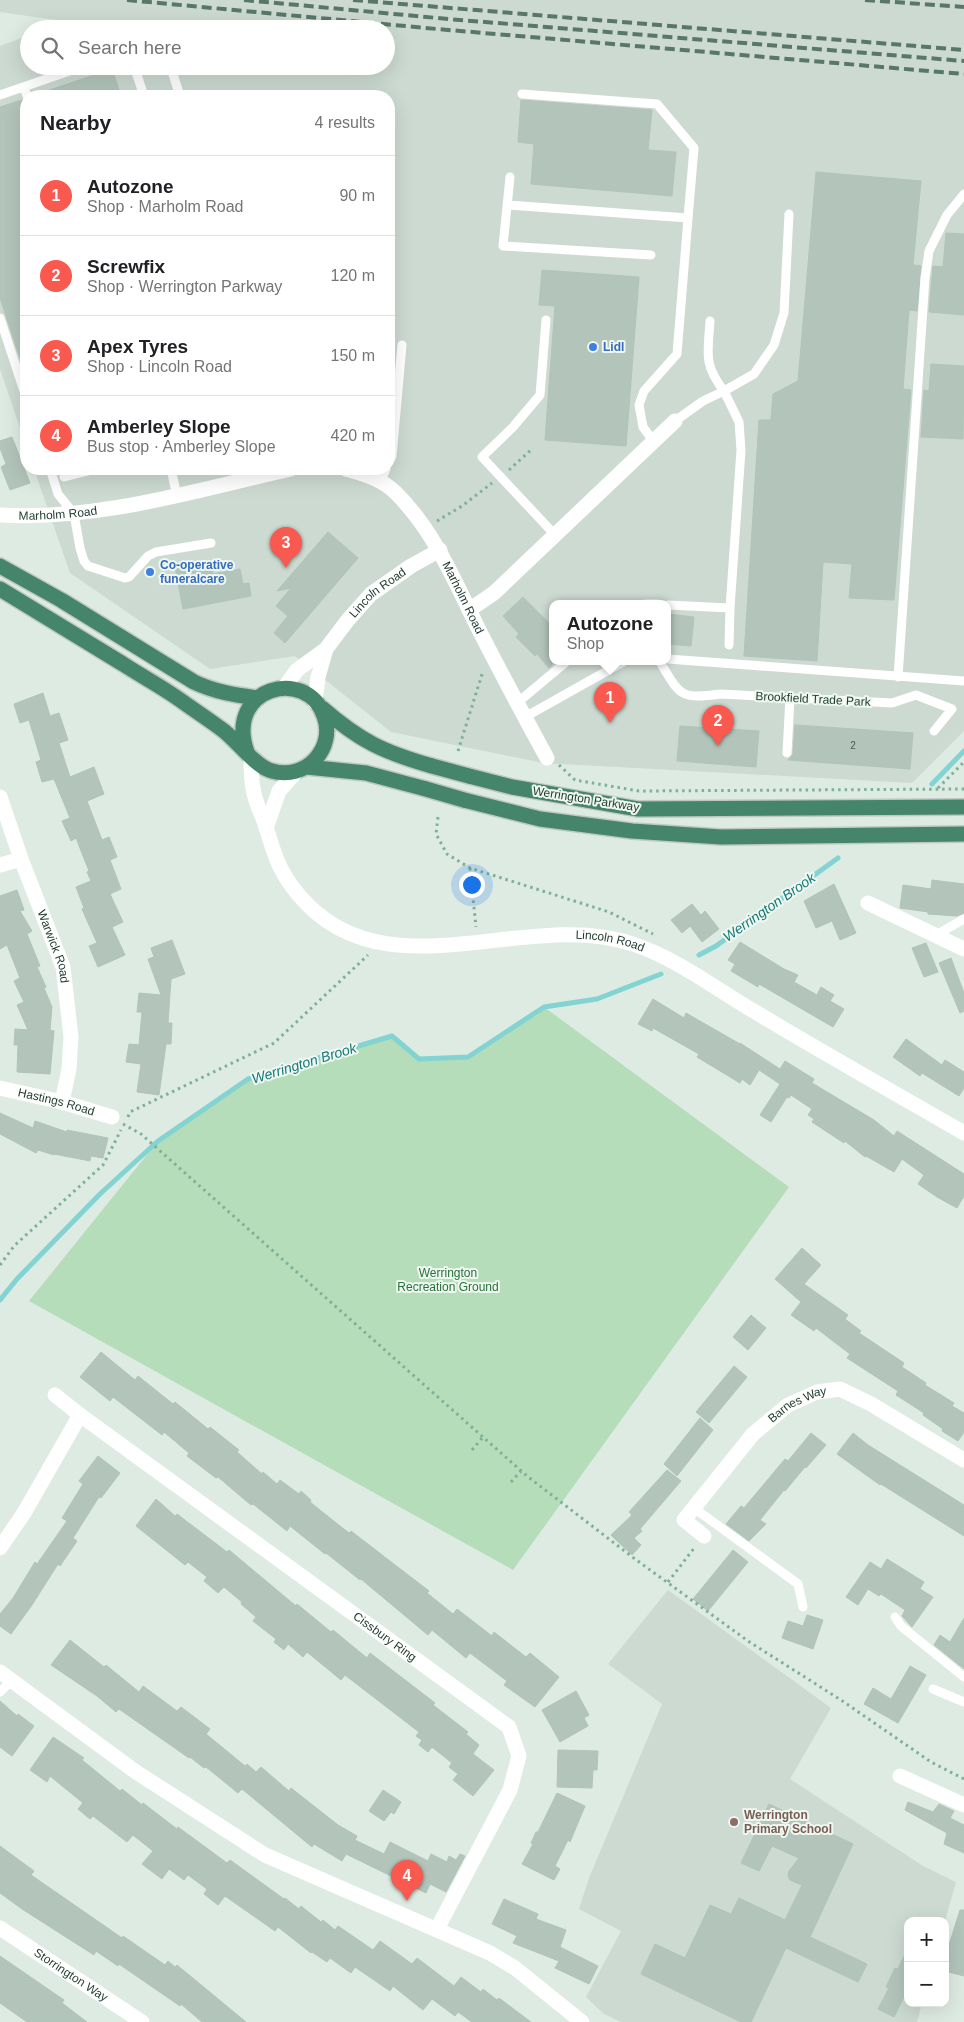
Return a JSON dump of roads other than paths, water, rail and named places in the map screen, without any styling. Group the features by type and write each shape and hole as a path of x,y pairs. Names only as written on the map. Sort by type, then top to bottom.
{"highway":[{"path":"0,566 61,600 194,682 210,690 229,695 258,698"},
{"path":"0,589 180,700 223,731 260,766 271,771 284,773 302,769 317,759 327,737 327,725 324,714 317,704 304,693 284,688 275,689 258,698 251,705 242,725 242,738 249,754"},
{"name":"Werrington Parkway","path":"317,704 346,729 374,746 400,757 512,787 638,809 964,807"},
{"name":"Werrington Parkway","path":"302,769 366,773 540,819 632,831 722,837 964,834"}],"street":[{"path":"469,610 494,593 676,421"},
{"name":"Marholm Road","path":"2,515 74,514 177,496 253,475"},
{"name":"Marholm Road","path":"367,475 383,475 395,492 426,527 440,550 491,654 547,758"},
{"name":"Lincoln Road","path":"284,688 297,670 326,649 346,621 371,594 411,566 440,550"},
{"name":"Lincoln Road","path":"317,704 318,677 326,649"},
{"name":"Lincoln Road","path":"249,754 253,790 274,858 288,882 305,903 322,917 340,928 382,944 413,946 439,946 578,934 615,938 634,944 683,968 814,1047 964,1133"},
{"path":"266,828 279,791 302,769"},
{"name":"Warwick Road","path":"0,797 21,858 63,967 72,1038 69,1069 62,1102"},
{"path":"0,865 21,858"},
{"path":"868,903 964,949"},
{"name":"Hastings Road","path":"0,1088 62,1102 118,1121"},
{"name":"Barnes Way","path":"694,1508 753,1434 788,1405 817,1392 840,1389 871,1404 964,1460"},
{"name":"Cissbury Ring","path":"55,1395 509,1727 519,1756 510,1790 437,1929"},
{"path":"0,1548 24,1513 80,1415"},
{"path":"694,1508 684,1520 704,1536"},
{"path":"4,1682 136,1772 265,1855 490,1952 515,1968 582,2022"},
{"path":"900,1776 964,1805"},
{"name":"Storrington Way","path":"0,1928 142,2022"}],"lane":[{"path":"0,95 57,75"},
{"path":"137,75 142,90"},
{"path":"173,75 178,90"},
{"path":"24,86 25,90"},
{"path":"522,94 657,104 694,148 677,354 644,391 639,405 643,427 654,442"},
{"path":"510,177 503,246 651,255"},
{"path":"898,676 925,278 929,251 947,215 964,194"},
{"path":"508,206 688,218"},
{"path":"676,421 703,401 754,374 774,345 784,313 789,214"},
{"path":"0,318 20,374"},
{"path":"546,320 540,395 513,427 482,457 556,536"},
{"path":"710,321 708,363 713,376 724,391 739,422 741,450 728,645"},
{"path":"395,423 402,345"},
{"path":"52,475 58,494 74,514 84,561 88,566 117,577 129,577 148,556 156,552 211,543"},
{"path":"64,477 72,475"},
{"path":"172,475 177,496"},
{"path":"671,605 730,608"},
{"path":"671,659 964,681"},
{"path":"517,703 562,665"},
{"path":"525,717 618,665"},
{"name":"Brookfield Trade Park","path":"662,665 680,692 693,698 721,694 892,703 916,696 952,709 934,731"},
{"path":"788,753 790,698"},
{"path":"936,935 964,919"},
{"path":"694,1508 798,1584 803,1607"},
{"path":"895,1617 901,1626 964,1677"},
{"path":"933,1689 964,1702"}],"waterway":[{"name":"Werrington Brook","path":"932,784 964,751"},
{"name":"Werrington Brook","path":"699,955 716,946 838,858"},
{"name":"Werrington Brook","path":"0,1300 17,1279 100,1194 158,1141 248,1079 392,1036 419,1059 468,1057 544,1007 597,999 661,974"}],"railway":[{"path":"127,0 341,20"},
{"path":"244,0 448,19 964,61"},
{"path":"353,0 964,50"},
{"path":"865,0 964,7"},
{"path":"395,25 964,74"}],"place":[{"name":"Lidl","path":"593,347"},
{"name":"Apex Tyres","path":"286,568"},
{"name":"Co-operative funeralcare","path":"150,572"},
{"name":"Autozone","path":"610,723"},
{"name":"Screwfix","path":"718,746"},
{"name":"Werrington Primary School","path":"734,1822"},
{"name":"Amberley Slope","path":"407,1901"}],"park label":[{"name":"Werrington Recreation Ground","path":"448,1280"}]}
